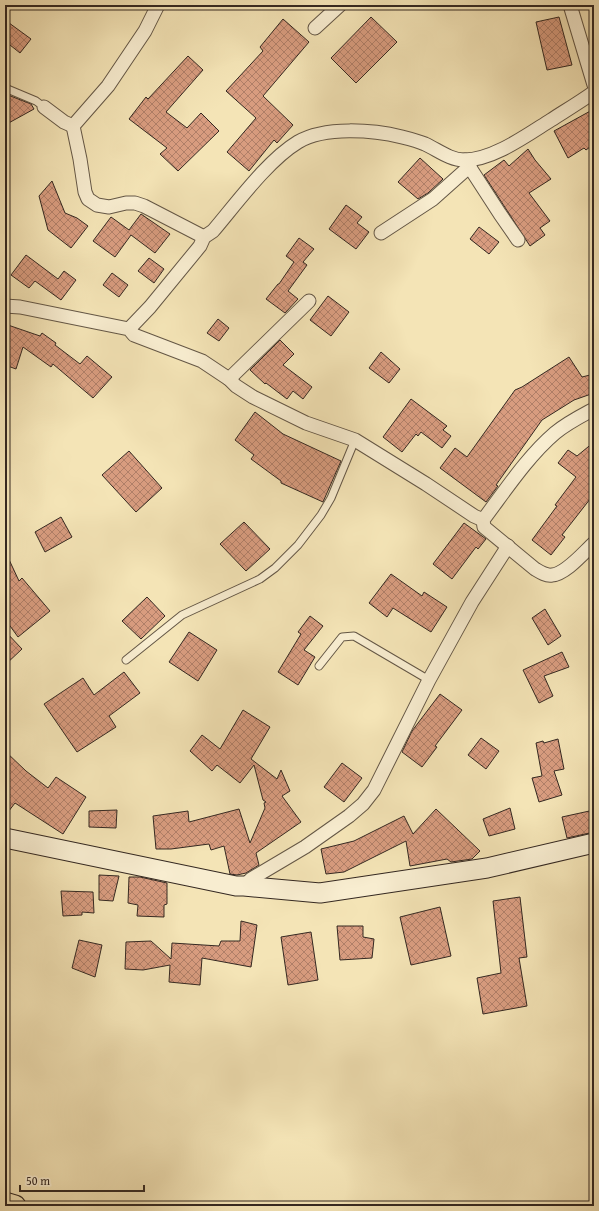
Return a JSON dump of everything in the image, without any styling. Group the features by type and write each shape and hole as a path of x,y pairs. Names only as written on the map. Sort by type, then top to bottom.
{"main road":[{"path":"5,838 236,886 320,893 487,868 594,843"},
{"path":"5,1203 15,1206"}],"street":[{"path":"73,126 108,86 145,31 158,5"},
{"path":"315,28 340,5"},
{"path":"570,5 594,85"},
{"path":"381,233 433,199 467,163 508,146 594,92"},
{"path":"44,107 64,122 73,126"},
{"path":"73,126 85,192 88,199 97,205 109,207 126,203 140,205 204,237"},
{"path":"129,329 150,307 200,246 204,237 212,231 266,170 298,142 312,136 343,132 389,134 417,141 454,159 467,163 518,240"},
{"path":"229,379 310,301"},
{"path":"5,306 20,307 129,329 134,335 202,361 253,397 291,416 354,440 426,484 474,516 483,520"},
{"path":"594,409 569,423 537,451 483,520 484,527 543,574 552,575 561,573 594,543"},
{"path":"244,886 251,879 305,847 349,816 363,804 374,790 429,680 472,602 508,546"}],"lane":[{"path":"5,88 36,101 44,107"},
{"path":"126,660 182,615 260,579 275,568 298,545 321,515 331,498 354,440"},
{"path":"319,666 342,637 354,636 429,680"}],"building":[{"path":"371,17 397,42 356,83 331,58"},
{"path":"559,17 572,65 547,70 536,22"},
{"path":"283,19 309,42 263,96 293,125 277,143 274,140 249,171 227,152 256,118 226,91 263,51 260,47"},
{"path":"5,20 31,39 20,53 5,41"},
{"path":"188,56 203,70 166,112 187,128 201,113 219,131 178,171 160,154 167,148 129,119 146,97 148,99"},
{"path":"8,95 31,104 34,109 5,125 5,97"},
{"path":"594,109 594,144 586,150 584,148 568,158 554,131"},
{"path":"528,149 551,179 529,193 550,221 540,228 545,235 530,246 484,175 504,160 509,166"},
{"path":"420,158 443,179 428,193 418,199 398,182"},
{"path":"52,181 65,213 77,218 88,226 71,248 48,230 39,196"},
{"path":"346,205 362,217 357,223 369,232 356,249 329,229"},
{"path":"141,214 170,234 155,253 131,235 115,257 93,241 111,217 129,230"},
{"path":"479,227 499,242 489,254 470,239"},
{"path":"299,238 314,249 303,262 307,265 288,291 298,299 285,313 266,299 279,284 294,262 286,256"},
{"path":"26,255 58,279 64,271 76,280 61,300 35,281 29,288 11,275"},
{"path":"149,258 164,269 154,283 138,271"},
{"path":"112,273 128,285 119,297 103,285"},
{"path":"328,296 349,312 331,336 310,320"},
{"path":"218,319 229,328 219,341 207,333"},
{"path":"5,324 40,336 42,333 80,364 87,356 112,377 93,398 53,364 51,367 23,347 16,369 5,365"},
{"path":"280,340 294,354 283,365 312,387 303,399 293,391 287,399 266,383 265,384 250,370"},
{"path":"381,352 400,369 389,383 369,368"},
{"path":"569,357 582,377 594,374 594,393 574,400 542,420 496,485 498,486 486,502 440,468 455,448 467,457 515,390"},
{"path":"411,399 447,426 443,430 451,436 442,448 421,432 418,436 416,434 402,452 383,437"},
{"path":"255,412 283,434 341,461 323,502 281,483 281,481 251,459 254,455 235,440"},
{"path":"594,442 594,494 562,535 565,537 551,555 532,540 576,477 558,463 568,450 577,456"},
{"path":"129,451 162,488 136,512 102,475"},
{"path":"61,517 72,537 45,552 35,532"},
{"path":"244,522 270,549 246,571 220,544"},
{"path":"464,523 486,539 478,549 476,547 452,579 433,564"},
{"path":"5,551 19,581 22,578 50,611 18,637 5,619"},
{"path":"391,574 422,596 424,592 447,607 431,632 393,608 387,617 369,603"},
{"path":"147,597 165,616 141,639 122,621"},
{"path":"545,609 561,636 548,645 532,618"},
{"path":"310,616 323,626 304,650 315,657 298,685 278,672 301,634 298,632"},
{"path":"5,631 22,649 5,665"},
{"path":"189,632 217,650 198,681 169,662"},
{"path":"562,652 569,667 544,676 553,696 539,703 523,670"},
{"path":"124,672 140,693 109,716 116,727 77,752 44,704 83,678 94,695"},
{"path":"440,694 462,710 435,746 437,747 422,767 402,752 412,731"},
{"path":"243,710 270,727 251,759 277,779 281,770 290,791 282,796 301,822 256,853 259,865 246,873 237,875 230,874 224,846 211,850 209,844 171,849 156,849 153,816 188,811 189,822 239,809 250,843 265,808 264,803 266,802 263,800 254,765 240,783 217,765 212,771 190,751 202,735 220,749"},
{"path":"481,738 499,751 486,769 468,755"},
{"path":"558,739 564,769 554,771 562,795 539,802 532,778 542,776 536,743 543,741 544,743"},
{"path":"5,751 26,771 48,788 56,777 86,797 63,834 15,803 5,816"},
{"path":"342,763 362,778 344,802 324,787"},
{"path":"510,808 515,829 489,836 483,819"},
{"path":"436,809 480,851 472,859 451,862 447,859 410,866 406,841 344,872 326,874 321,849 354,841 404,816 413,834"},
{"path":"117,810 116,828 89,827 89,811"},
{"path":"594,810 594,832 567,838 562,817"},
{"path":"99,875 119,876 113,901 99,900"},
{"path":"129,877 140,877 167,883 167,904 164,905 164,917 137,916 138,905 128,903"},
{"path":"61,891 93,892 94,913 82,912 82,915 63,916"},
{"path":"520,897 527,957 519,958 527,1006 483,1014 477,978 501,973 493,901"},
{"path":"440,907 451,956 411,965 400,917"},
{"path":"241,921 257,925 251,967 202,958 200,985 169,982 170,965 143,970 125,969 126,942 151,941 171,959 172,943 219,946 221,941 240,941"},
{"path":"337,926 363,926 363,937 374,939 372,958 340,960"},
{"path":"311,932 318,980 288,985 281,937"},
{"path":"79,940 102,945 95,977 72,968"}]}
